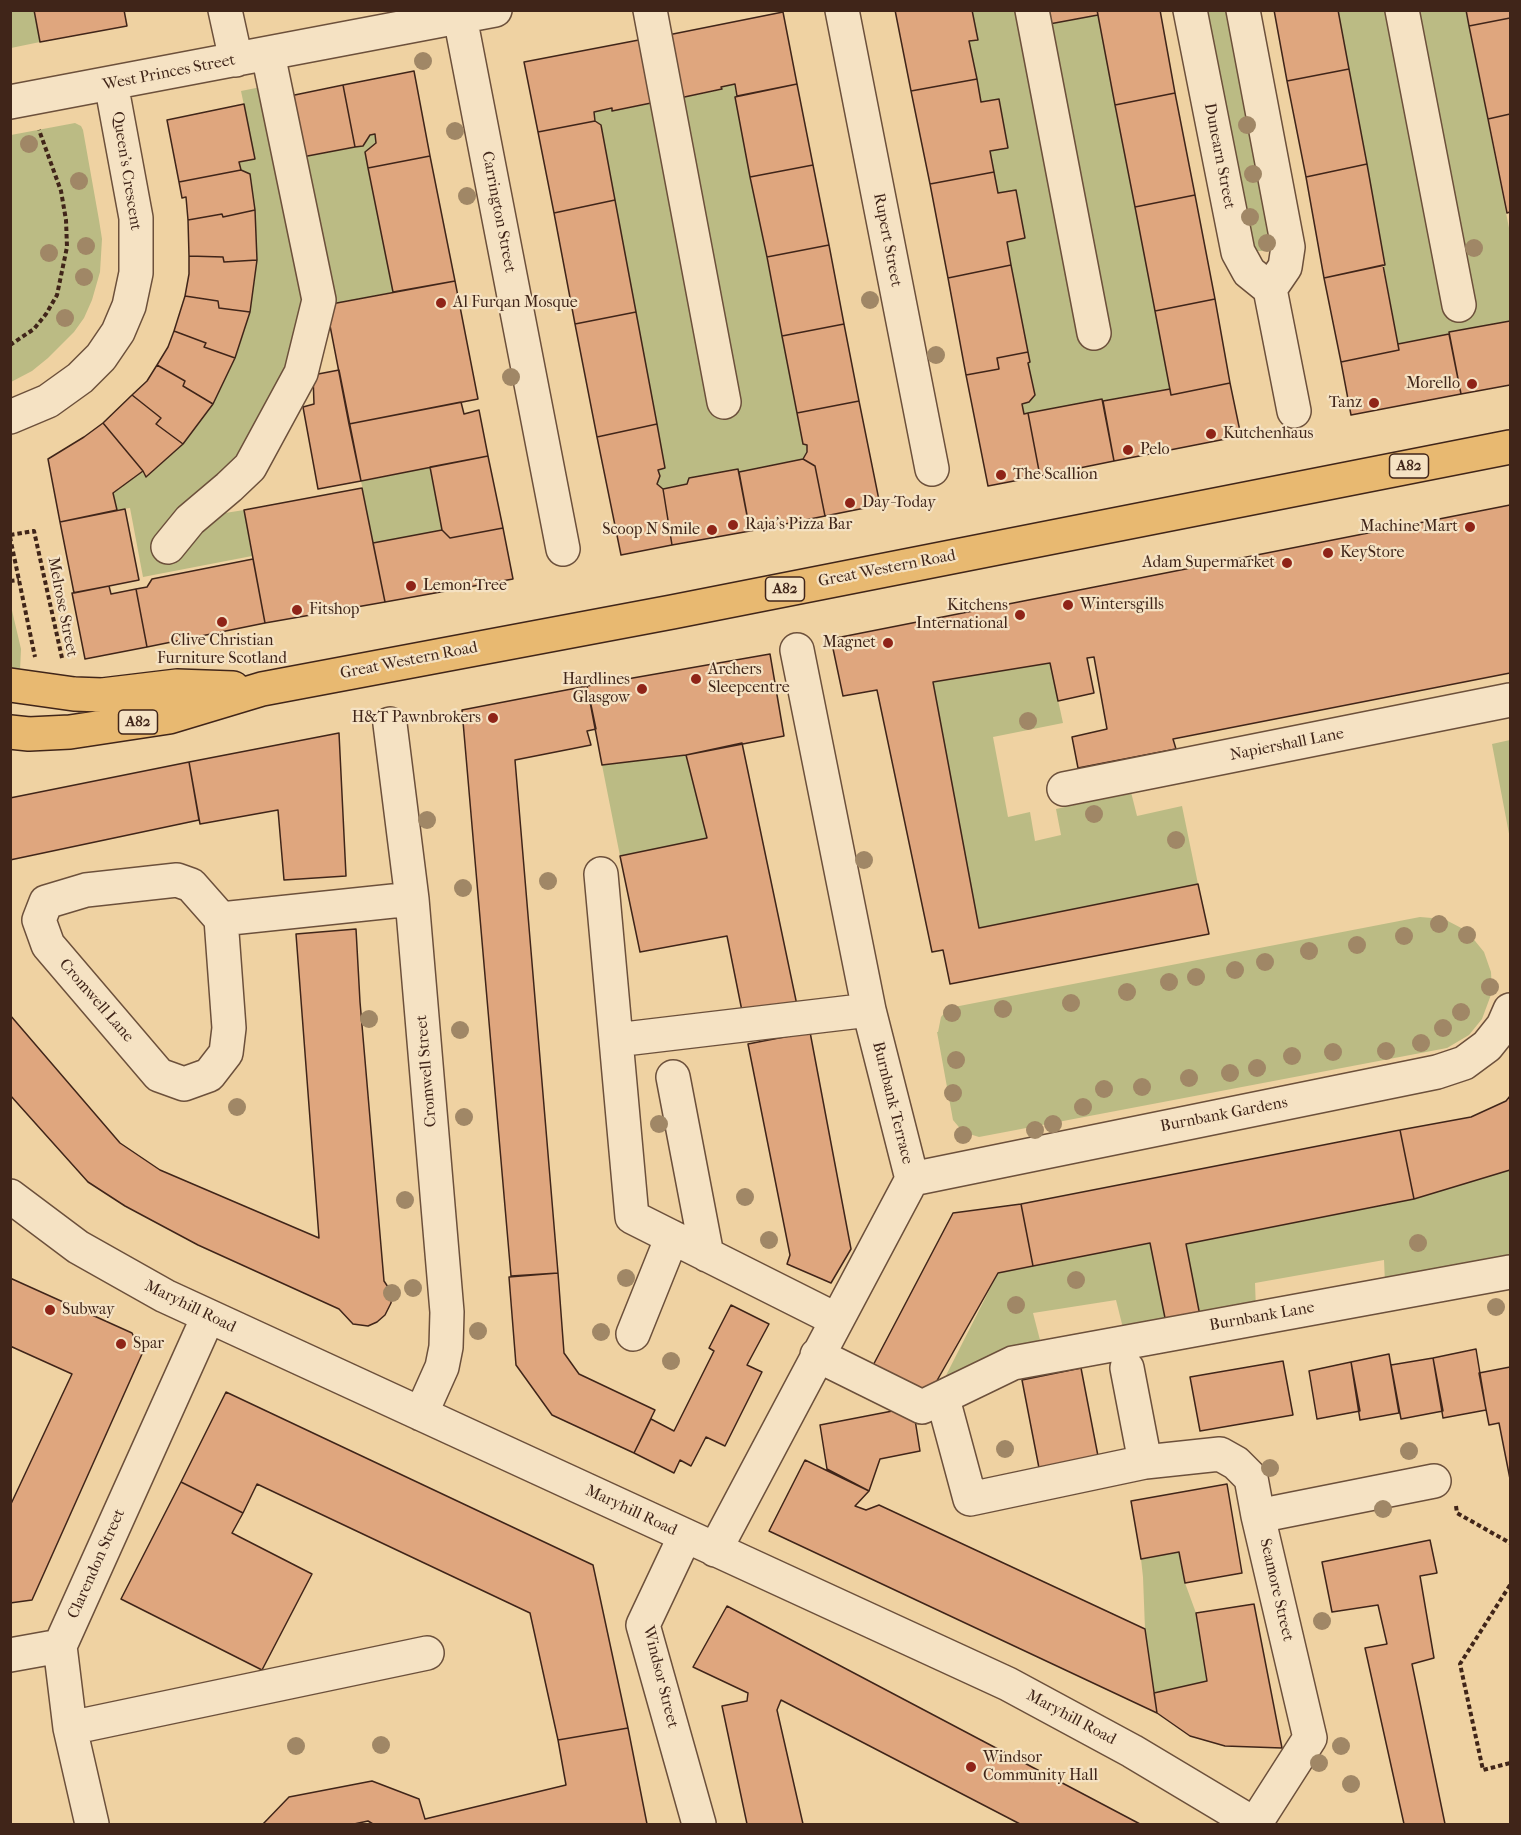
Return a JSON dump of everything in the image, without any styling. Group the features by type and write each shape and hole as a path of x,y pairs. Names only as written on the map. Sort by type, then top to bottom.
{"main road":[{"name":"Great Western Road","path":"10,732 29,734 70,732 169,717 262,689 672,612 1510,447"},
{"name":"Great Western Road","path":"10,685 74,694 102,695 177,686 262,689"}],"street":[{"path":"225,10 236,60"},
{"name":"West Princes Street","path":"10,102 495,10"},
{"path":"650,10 724,402"},
{"name":"Rupert Street","path":"842,10 932,470"},
{"path":"1032,10 1094,333"},
{"name":"Dunearn Street","path":"1190,10 1238,252 1249,272 1270,289"},
{"path":"1243,10 1288,248 1285,267 1270,289 1294,411"},
{"path":"1402,10 1459,305"},
{"name":"Carrington Street","path":"460,17 563,549"},
{"path":"168,547 190,520 250,467 301,373 319,300 268,54"},
{"name":"Queen's Crescent","path":"10,417 48,401 80,378 118,332 129,306 136,273 136,218 111,83"},
{"name":"Burnbank Terrace","path":"715,1550 912,1179 869,1010 797,650"},
{"name":"Napiershall Lane","path":"1064,789 1510,700"},
{"name":"Cromwell Street","path":"390,724 412,898 447,1312 446,1347 442,1367 421,1414"},
{"path":"601,874 632,1217 837,1320"},
{"name":"Cromwell Lane","path":"177,880 191,885 221,919 229,1028 226,1053 209,1075 184,1084 159,1075 48,945 39,920 46,902 86,890 177,880"},
{"path":"221,919 412,898"},
{"path":"616,1040 869,1010"},
{"name":"Burnbank Gardens","path":"912,1179 1437,1072 1464,1064 1486,1046 1503,1026 1510,1010"},
{"path":"673,1077 707,1255"},
{"name":"Maryhill Road","path":"10,1196 78,1247 126,1275 208,1317 1035,1698 1132,1751 1254,1824"},
{"path":"633,1334 672,1237"},
{"name":"Burnbank Lane","path":"817,1355 922,1407 1013,1363 1510,1272"},
{"name":"Clarendon Street","path":"60,1646 208,1317"},
{"path":"1127,1368 1145,1462"},
{"path":"946,1410 970,1499 1145,1462 1220,1454 1236,1464 1251,1478 1258,1516"},
{"name":"Seamore Street","path":"1254,1824 1310,1738 1258,1516 1434,1481"},
{"name":"Windsor Street","path":"685,1536 643,1625 699,1824"},
{"path":"10,1655 60,1646 70,1728 92,1824"},
{"path":"70,1728 427,1653"}],"path":[{"path":"10,345 34,329 46,314 57,295 67,247 66,220 61,191 43,144 38,123"},
{"name":"Melrose Street","path":"36,663 10,536 34,531 63,666"},
{"path":"10,581 19,580"},
{"path":"1434,1481 1450,1479 1457,1513 1510,1543"},
{"path":"1510,1585 1460,1664 1483,1770 1510,1763"}],"green space":[{"path":"11,10 34,11 40,42 11,48"},
{"path":"972,11 1022,11 1077,337 1083,344 1044,25 1098,15 1170,389 1024,414 1022,404 1029,402 1034,395 1007,242 1025,238 998,193 990,151 1008,147 999,99 981,102 969,41 978,39"},
{"path":"1206,11 1235,11 1272,249 1266,251 1257,251 1252,245"},
{"path":"1338,11 1466,11 1510,233 1510,321 1398,344"},
{"path":"735,84 737,96 735,97 803,444 807,445 807,452 803,459 739,472 689,478 687,484 663,489 657,484 660,476 658,470 665,468 601,125 595,121 594,112 656,102 709,406 714,413 675,99 721,90 721,87"},
{"path":"266,86 311,293 285,386 200,517 244,510 252,556 143,577 130,508 117,510 113,493 142,472 147,477 183,444 213,404 235,358 250,312 257,260 255,210 250,174 241,170 239,162 255,158 241,91"},
{"path":"75,123 83,130 99,220 102,239 100,272 92,300 84,318 74,332 32,371 11,382 11,135"},
{"path":"375,134 376,143 365,153 393,292 326,305 297,158 362,146 370,135"},
{"path":"430,467 442,530 373,543 361,481"},
{"path":"10,602 21,649 20,671 11,670"},
{"path":"1050,663 1063,723 993,737 1008,817 1030,812 1035,841 1061,835 1056,809 1131,792 1137,816 1182,806 1198,884 979,928 933,682"},
{"path":"1510,740 1510,839 1492,744"},
{"path":"686,755 707,838 620,856 602,765"},
{"path":"1420,917 1444,919 1467,931 1484,952 1491,972 1492,992 1482,1019 1469,1035 1447,1048 979,1137 963,1132 953,1120 937,1032 941,1017 954,1007"},
{"path":"1510,1169 1510,1259 1385,1283 1384,1260 1255,1283 1256,1310 1201,1321 1186,1244 1414,1199"},
{"path":"1150,1243 1167,1328 1125,1336 1116,1300 1033,1313 1041,1344 933,1401 998,1273"},
{"path":"1179,1552 1185,1583 1196,1613 1207,1681 1154,1693 1145,1629 1141,1559"}],"building":[{"path":"34,10 124,10 127,26 40,42"},
{"path":"895,10 972,10 978,40 969,41 977,79 911,91"},
{"path":"1041,10 1097,10 1098,15 1044,25"},
{"path":"1097,10 1160,10 1175,93 1115,105"},
{"path":"1274,10 1338,10 1349,69 1287,81"},
{"path":"1466,10 1510,10 1510,18 1469,26"},
{"path":"783,12 797,84 737,96 735,84 675,99 663,36"},
{"path":"1510,18 1510,114 1488,119 1469,26"},
{"path":"644,39 656,102 612,111 612,108 594,112 595,121 538,132 524,62"},
{"path":"1349,69 1367,164 1306,177 1287,81"},
{"path":"414,71 430,156 368,168 365,152 376,143 375,134 370,135 363,146 355,147 343,85"},
{"path":"977,79 981,102 999,99 1008,148 990,151 994,172 930,184 911,91"},
{"path":"797,84 813,165 750,177 735,97"},
{"path":"343,85 355,147 297,158 285,97"},
{"path":"1175,93 1195,195 1135,207 1115,105"},
{"path":"244,104 255,159 239,162 241,170 179,182 167,120"},
{"path":"1510,114 1510,212 1507,213 1488,119"},
{"path":"595,121 601,125 615,200 554,213 538,132"},
{"path":"430,156 455,281 393,292 368,168"},
{"path":"1367,164 1385,265 1324,278 1306,177"},
{"path":"813,165 829,245 767,257 750,177"},
{"path":"241,170 250,174 255,210 223,217 222,214 188,220 186,197 182,198 179,182"},
{"path":"994,172 998,193 1016,190 1025,238 1007,242 1011,265 948,278 930,184"},
{"path":"1195,195 1215,299 1155,311 1135,207"},
{"path":"615,200 636,312 575,324 554,213"},
{"path":"255,210 257,260 224,262 223,257 189,256 188,220 222,214 223,217"},
{"path":"829,245 844,324 782,336 767,257"},
{"path":"189,256 223,257 224,262 257,260 250,312 219,308 218,301 185,296"},
{"path":"1011,265 1028,352 997,358 999,369 966,375 948,278"},
{"path":"1383,265 1399,350 1341,362 1324,278"},
{"path":"455,281 478,399 349,424 326,305"},
{"path":"185,296 218,301 219,308 250,312 235,358 204,347 206,343 174,331"},
{"path":"1215,299 1230,383 1171,395 1155,311"},
{"path":"636,312 657,424 597,437 575,324"},
{"path":"1510,321 1510,385 1461,394 1449,332"},
{"path":"844,324 859,401 797,413 782,336"},
{"path":"174,331 206,343 204,347 235,358 213,404 183,386 185,381 157,365"},
{"path":"1449,334 1461,394 1351,415 1341,362 1399,350 1398,344"},
{"path":"1028,352 1035,395 1029,402 1022,404 1024,414 1028,413 1040,476 988,486 966,375 999,369 997,358"},
{"path":"157,365 185,381 183,386 213,404 183,444 156,424 161,418 132,395 147,381"},
{"path":"339,370 361,481 318,489 303,407 314,404 313,375"},
{"path":"1230,383 1241,436 1114,461 1103,401 1170,389 1171,395"},
{"path":"132,395 161,418 156,424 183,444 146,477 103,423"},
{"path":"1102,399 1114,461 1040,476 1028,413"},
{"path":"859,401 880,505 825,516 815,466 803,459 807,452 807,445 803,444 797,413"},
{"path":"461,402 464,414 479,410 488,456 361,481 349,424"},
{"path":"103,423 143,471 113,493 117,510 60,522 48,459"},
{"path":"657,424 665,468 658,470 660,476 657,484 663,489 672,545 621,555 597,437"},
{"path":"488,456 503,528 450,538 442,530 430,467"},
{"path":"803,459 815,466 825,516 750,531 739,472"},
{"path":"738,469 750,531 672,545 663,489 687,484 689,478"},
{"path":"362,488 385,602 265,623 244,510"},
{"path":"1510,505 1510,673 1173,739 1176,749 1078,768 1072,737 1107,729 1094,657 1087,658 1094,693 1058,701 1050,663 933,682 979,928 1198,884 1209,934 950,984 943,950 932,952 877,690 843,696 831,639"},
{"path":"125,509 139,580 74,593 60,522"},
{"path":"503,528 513,579 385,602 373,543 442,530 450,538"},
{"path":"253,559 265,623 147,647 136,589 147,587 152,579"},
{"path":"109,586 111,594 136,589 147,647 85,659 72,593"},
{"path":"770,654 784,736 686,755 602,765 587,686"},
{"path":"587,686 596,729 587,731 591,745 515,760 558,1273 511,1276 462,710"},
{"path":"339,733 346,876 284,880 278,810 200,824 189,762"},
{"path":"742,743 798,1010 744,1021 727,936 640,952 620,856 707,838 686,755"},
{"path":"189,762 199,820 10,860 10,798"},
{"path":"356,929 360,1002 384,1281 392,1293 391,1303 385,1315 368,1326 353,1324 339,1309 198,1245 125,1206 88,1182 10,1095 10,1015 120,1143 160,1170 319,1238 296,934"},
{"path":"810,1032 851,1249 831,1283 787,1264 790,1255 748,1044"},
{"path":"1510,1096 1510,1170 1414,1199 1400,1130 1471,1117 1506,1101"},
{"path":"1400,1130 1414,1199 1186,1244 1201,1321 1167,1328 1150,1243 1033,1266 1021,1204"},
{"path":"1021,1204 1033,1266 998,1273 922,1407 869,1373 953,1213"},
{"path":"558,1273 564,1353 579,1374 655,1410 634,1453 552,1415 516,1365 509,1277"},
{"path":"10,1278 132,1333 142,1354 32,1600 10,1603 10,1506 72,1374 10,1346"},
{"path":"731,1305 769,1324 747,1365 762,1372 725,1446 706,1437 691,1466 680,1460 674,1473 634,1453 651,1419 674,1431 714,1351 709,1348"},
{"path":"1476,1349 1486,1410 1443,1418 1433,1358"},
{"path":"1389,1354 1399,1413 1360,1420 1351,1362"},
{"path":"1433,1358 1443,1411 1401,1419 1391,1365"},
{"path":"1283,1361 1293,1415 1200,1431 1190,1377"},
{"path":"1351,1362 1360,1411 1317,1419 1309,1371"},
{"path":"1510,1367 1510,1479 1499,1423 1489,1425 1479,1373"},
{"path":"1081,1368 1098,1456 1039,1468 1022,1380"},
{"path":"226,1392 593,1565 628,1728 558,1740 530,1613 257,1484 243,1513 181,1482"},
{"path":"913,1407 920,1451 880,1459 869,1491 827,1469 820,1425"},
{"path":"805,1460 869,1491 855,1506 866,1510 879,1505 1145,1629 1157,1713 769,1531"},
{"path":"181,1482 243,1513 232,1533 312,1574 262,1670 121,1599"},
{"path":"1227,1484 1242,1573 1185,1583 1179,1552 1141,1559 1131,1501"},
{"path":"1430,1540 1437,1573 1420,1576 1434,1658 1412,1664 1445,1824 1404,1824 1365,1648 1387,1644 1378,1605 1332,1612 1322,1562"},
{"path":"1254,1604 1282,1748 1225,1746 1190,1736 1157,1713 1154,1693 1207,1681 1196,1613"},
{"name":"Windsor Community Hall","path":"727,1606 1140,1824 1020,1824 781,1700 777,1710 803,1824 747,1824 722,1706 747,1701 748,1693 693,1667"},
{"path":"628,1728 647,1824 373,1824 368,1821 354,1824 263,1824 289,1797 372,1781 419,1799 425,1819 566,1785 558,1740"}],"place":[{"name":"Al Furqan Mosque","path":"441,303"},
{"name":"Morello","path":"1472,384"},
{"name":"Tanz","path":"1374,403"},
{"name":"Kutchenhaus","path":"1211,434"},
{"name":"Pelo","path":"1128,450"},
{"name":"The Scallion","path":"1001,475"},
{"name":"Day-Today","path":"850,503"},
{"name":"Raja's Pizza Bar","path":"733,525"},
{"name":"Machine Mart","path":"1470,527"},
{"name":"Scoop N Smile","path":"712,530"},
{"name":"KeyStore","path":"1328,553"},
{"name":"Adam Supermarket","path":"1287,563"},
{"name":"Lemon Tree","path":"411,586"},
{"name":"Wintersgills","path":"1068,605"},
{"name":"Fitshop","path":"297,610"},
{"name":"Kitchens International","path":"1020,615"},
{"name":"Clive Christian Furniture Scotland","path":"222,622"},
{"name":"Magnet","path":"888,643"},
{"name":"Archers Sleepcentre","path":"696,679"},
{"name":"Hardlines Glasgow","path":"642,689"},
{"name":"H&T Pawnbrokers","path":"493,718"},
{"name":"Subway","path":"50,1310"},
{"name":"Spar","path":"121,1344"},
{"name":"Windsor Community Hall","path":"971,1767"}]}
